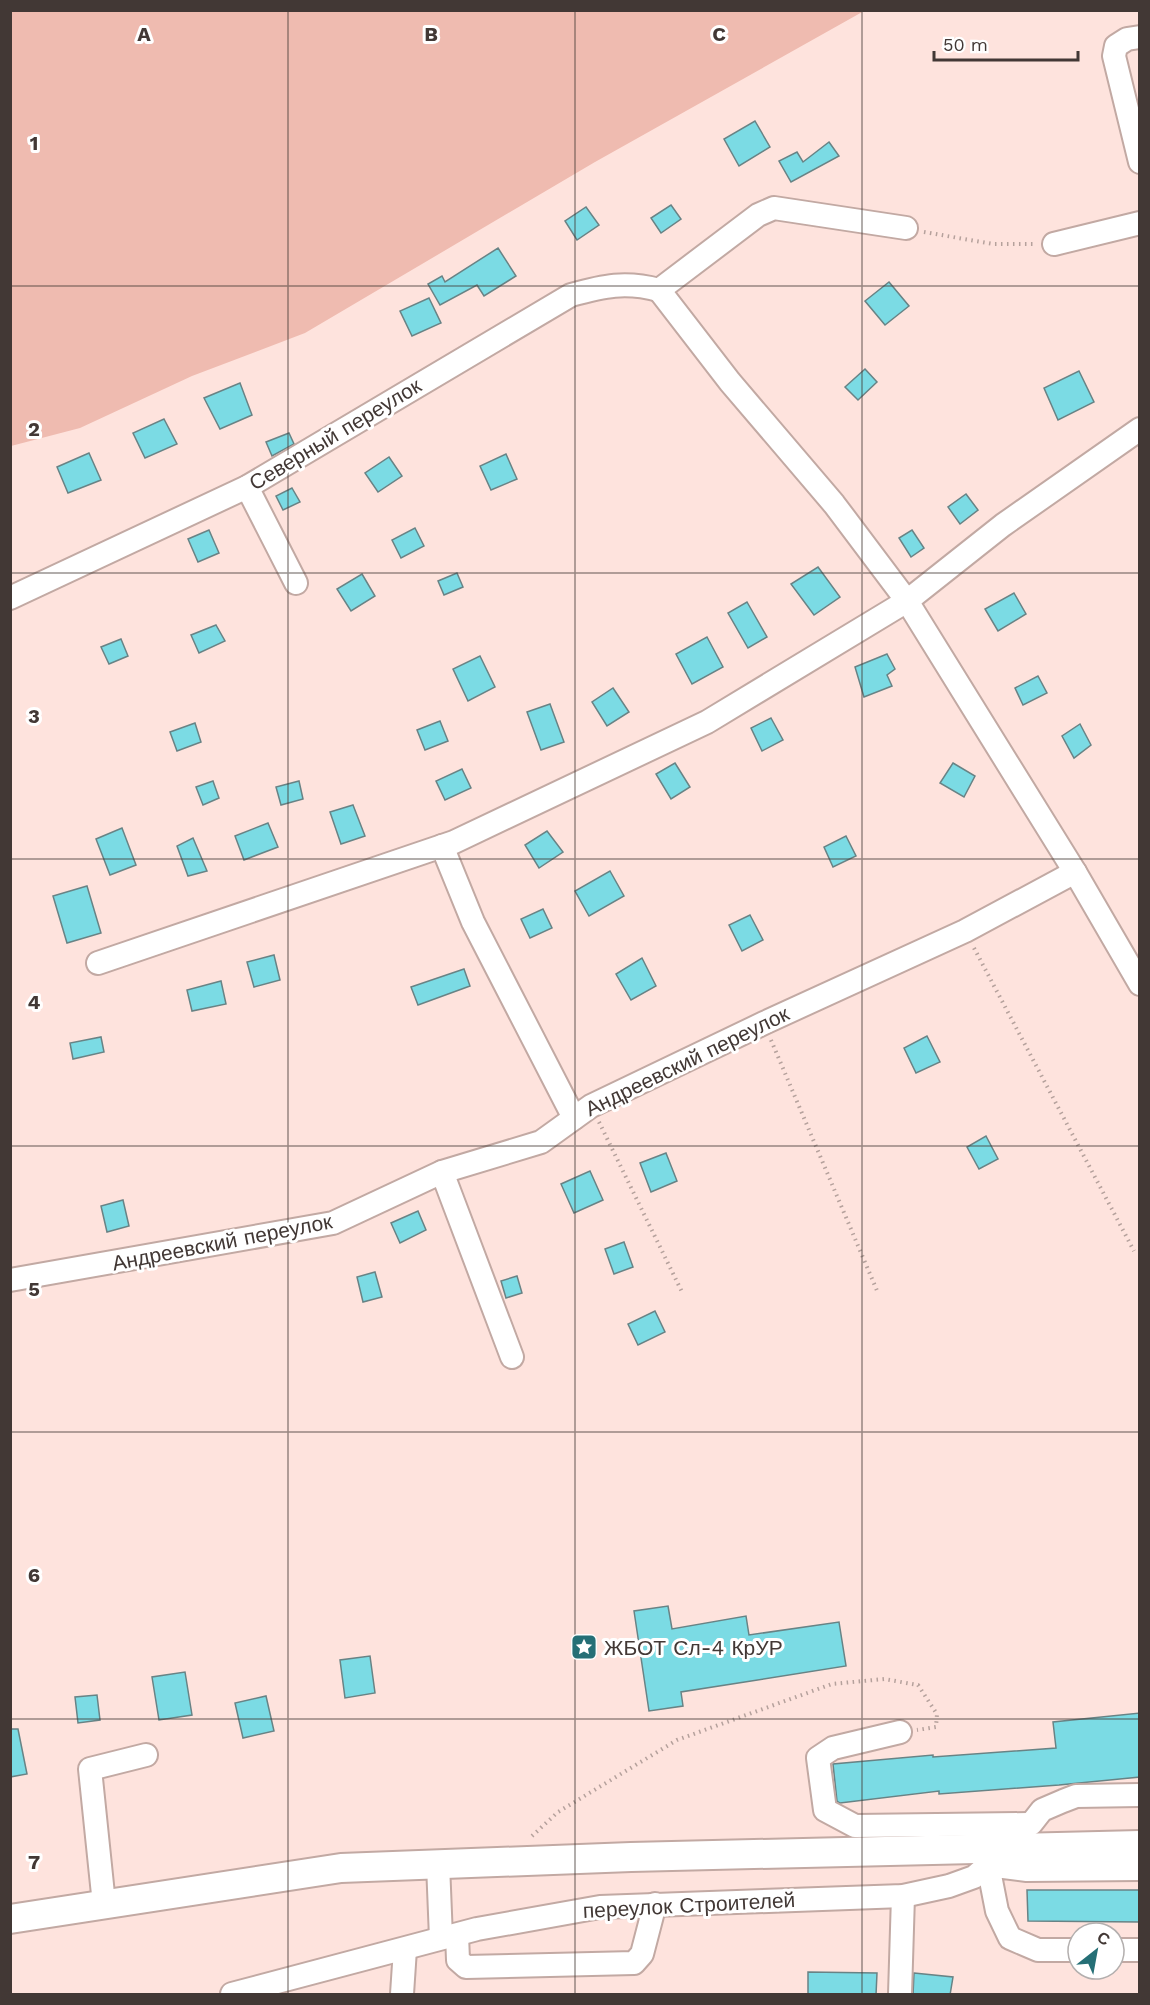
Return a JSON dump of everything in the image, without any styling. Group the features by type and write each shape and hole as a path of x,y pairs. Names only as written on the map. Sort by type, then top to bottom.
{"main road":[{"path":"10,1919 341,1868 505,1862 988,1857 1140,1845"}],"street":[{"path":"1140,37 1127,39 1116,46 1114,56 1140,162"},
{"path":"906,228 774,208 758,215 658,290 730,382 834,504 907,601 1075,872 1140,984"},
{"path":"1054,244 1140,223"},
{"name":"Северный переулок","path":"10,598 247,487 571,295 610,285 642,286 658,290"},
{"path":"98,963 454,842 707,722 907,601 1003,525 1140,429"},
{"path":"247,487 296,583"},
{"path":"442,846 473,922 582,1112"},
{"name":"Андреевский переулок","path":"10,1280 333,1223 441,1172 541,1142 582,1112 764,1023 965,932 1075,872"},
{"path":"441,1172 512,1357"},
{"path":"900,1732 833,1748 818,1758 825,1810 855,1826 1032,1824"},
{"path":"104,1904 90,1769 146,1755"},
{"name":"переулок Строителей","path":"232,1995 449,1936 600,1906 903,1896 948,1886 974,1877 988,1857 1032,1824 1042,1810 1076,1796 1140,1795"},
{"path":"1066,1950 1038,1950 1010,1938 998,1911 988,1857 1028,1870 1140,1869"},
{"path":"438,1864 449,1936 458,1960 466,1967 634,1963 642,1954 655,1905"},
{"path":"900,1995 903,1896"},
{"path":"402,1995 405,1949"}],"path":[{"path":"906,228 993,244 1054,244"},
{"path":"965,932 1134,1251"},
{"path":"764,1023 878,1293"},
{"path":"582,1112 682,1294"},
{"path":"505,1862 558,1812 677,1740 832,1684 884,1679 918,1685 937,1714 936,1727 900,1732"}],"shaded area":[{"path":"11,10 864,11 595,162 305,333 192,376 80,428 11,446"}],"building":[{"path":"755,121 770,147 739,166 724,139"},
{"path":"829,142 839,156 791,182 779,161 797,152 803,162"},
{"path":"671,205 681,219 661,233 651,218"},
{"path":"586,207 599,225 577,240 565,221"},
{"path":"498,248 516,276 484,296 477,285 440,305 428,284 442,276 445,282"},
{"path":"889,282 909,306 885,325 865,301"},
{"path":"429,298 441,323 412,336 400,311"},
{"path":"865,369 877,382 858,400 845,387"},
{"path":"1079,371 1094,402 1058,420 1044,388"},
{"path":"240,383 252,415 220,429 204,398"},
{"path":"164,419 177,444 145,458 133,433"},
{"path":"289,433 294,444 272,456 266,442"},
{"path":"89,453 101,480 68,493 57,467"},
{"path":"506,454 517,479 491,490 480,466"},
{"path":"389,457 402,476 378,492 365,473"},
{"path":"292,488 300,502 283,510 276,496"},
{"path":"966,494 978,510 960,524 948,507"},
{"path":"415,528 424,546 401,558 392,540"},
{"path":"209,530 219,553 198,562 188,539"},
{"path":"912,530 924,548 911,557 899,538"},
{"path":"818,567 840,597 814,615 791,584"},
{"path":"457,573 463,587 444,595 438,581"},
{"path":"362,574 375,596 351,611 337,589"},
{"path":"1014,593 1026,614 998,631 985,609"},
{"path":"747,602 767,637 748,648 728,613"},
{"path":"216,625 225,641 199,653 191,635"},
{"path":"707,637 723,667 692,684 676,654"},
{"path":"121,639 128,656 109,664 101,647"},
{"path":"887,654 895,669 887,675 892,686 864,697 855,667"},
{"path":"480,656 495,687 468,701 453,669"},
{"path":"1038,676 1047,693 1023,705 1015,688"},
{"path":"613,688 629,712 607,726 592,702"},
{"path":"550,704 564,742 541,750 527,712"},
{"path":"771,718 783,740 762,751 751,728"},
{"path":"440,721 448,741 425,750 417,730"},
{"path":"195,723 201,742 177,751 170,732"},
{"path":"1080,724 1091,745 1074,758 1062,736"},
{"path":"675,763 690,787 671,799 656,774"},
{"path":"953,763 975,776 964,797 940,783"},
{"path":"462,769 471,788 445,800 436,781"},
{"path":"213,781 219,798 203,805 196,787"},
{"path":"299,781 303,799 281,805 276,787"},
{"path":"353,805 365,836 341,844 330,812"},
{"path":"268,823 278,847 244,860 235,836"},
{"path":"122,828 136,865 110,875 96,839"},
{"path":"547,831 563,852 539,868 525,845"},
{"path":"846,836 856,856 833,867 824,847"},
{"path":"193,838 207,871 188,876 177,846"},
{"path":"610,871 624,896 589,916 575,891"},
{"path":"87,886 101,933 67,943 53,896"},
{"path":"543,909 552,928 530,938 521,919"},
{"path":"750,915 763,940 742,951 729,925"},
{"path":"274,955 280,980 254,987 247,962"},
{"path":"642,958 656,986 631,1000 616,974"},
{"path":"464,969 470,986 418,1005 411,987"},
{"path":"221,981 226,1004 192,1011 187,990"},
{"path":"927,1036 940,1062 916,1073 904,1048"},
{"path":"101,1037 104,1052 73,1059 70,1043"},
{"path":"986,1136 998,1159 979,1169 967,1147"},
{"path":"666,1153 677,1181 651,1192 640,1163"},
{"path":"590,1171 603,1200 574,1213 561,1184"},
{"path":"123,1200 129,1226 107,1232 101,1206"},
{"path":"418,1211 426,1230 400,1243 391,1223"},
{"path":"624,1242 633,1267 614,1274 605,1249"},
{"path":"375,1272 382,1297 363,1302 357,1277"},
{"path":"517,1276 522,1293 506,1298 501,1281"},
{"path":"655,1311 665,1332 638,1345 628,1324"},
{"path":"668,1606 672,1629 746,1616 749,1635 839,1622 846,1666 681,1692 683,1706 649,1711 634,1611"},
{"path":"370,1656 375,1693 345,1698 340,1660"},
{"path":"185,1672 192,1715 159,1720 152,1677"},
{"path":"97,1695 100,1720 78,1723 75,1697"},
{"path":"266,1696 274,1731 243,1738 235,1703"},
{"path":"1140,1713 1140,1777 939,1794 939,1791 840,1803 837,1801 833,1764 933,1755 933,1757 1056,1748 1053,1722"},
{"path":"10,1729 18,1729 27,1774 10,1777"},
{"path":"1027,1890 1140,1890 1140,1922 1028,1921"},
{"path":"808,1972 877,1973 876,1995 808,1995"},
{"path":"914,1973 953,1977 950,1995 913,1995"}],"place":[{"name":"ЖБОТ Сл-4 КрУР","path":"584,1647"}]}
